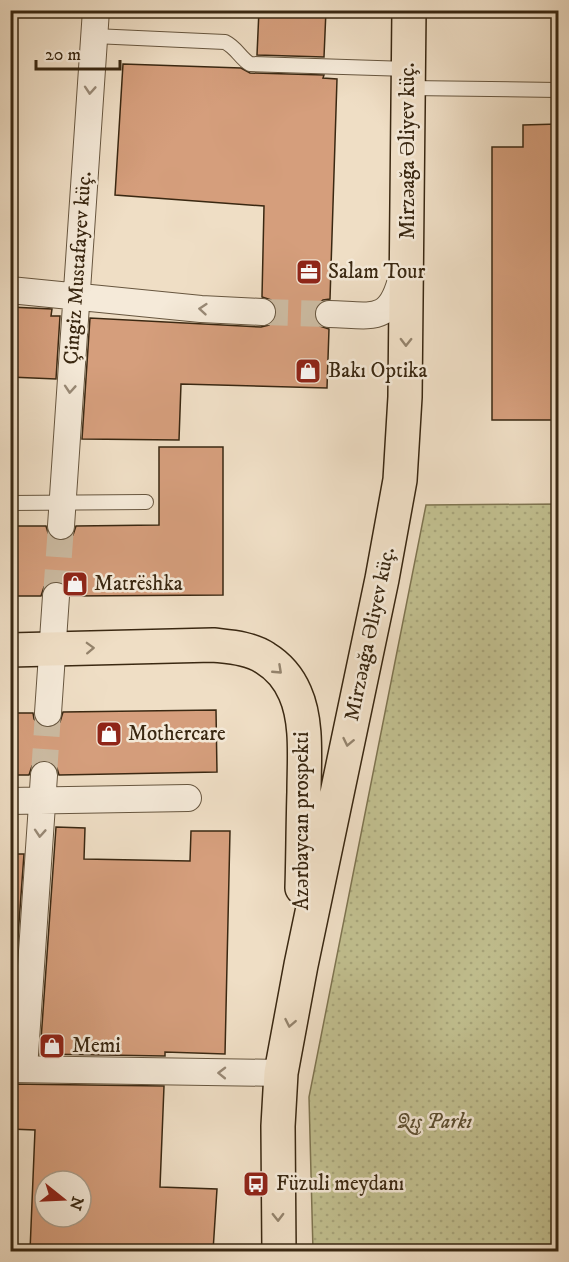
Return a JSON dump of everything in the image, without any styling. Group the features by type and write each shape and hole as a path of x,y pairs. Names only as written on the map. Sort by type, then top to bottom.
{"main road":[{"name":"Mirzəağa Əliyev küç.","path":"279,1251 278,1126 281,1073 301,965 382,579 400,480 405,397 409,10"},
{"name":"Azərbaycan prospekti","path":"10,650 213,645 242,649 265,658 285,675 295,693 303,733 301,965"}],"street":[{"name":"Çingiz Mustafayev küç.","path":"61,514 96,10"},
{"path":"329,314 378,315 387,310 398,292 407,246"},
{"path":"10,290 201,309 262,312"},
{"path":"48,712 56,596"},
{"path":"43,787 17,1069 281,1073"},
{"path":"10,801 43,787 189,798"}],"lane":[{"path":"94,36 225,42 236,48 241,59 250,64 558,90"},
{"path":"10,503 61,514 146,502"}],"green space":[{"name":"Qış Parkı","path":"558,504 558,1251 313,1251 309,1097 426,505"}],"building":[{"path":"259,10 326,10 324,57 257,55"},
{"path":"123,64 241,68 250,73 324,75 323,78 337,79 330,299 323,300 317,305 314,314 320,326 329,329 327,388 181,384 179,440 82,439 90,318 261,327 275,320 277,313 276,306 271,300 262,297 264,206 115,195"},
{"path":"558,124 558,420 492,420 492,147 523,147 523,125"},
{"path":"10,307 52,309 51,316 60,316 56,379 10,377"},
{"path":"159,447 223,447 223,595 71,596 65,584 56,581 44,587 41,596 10,596 10,526 46,526 52,538 61,541 73,535 76,526 159,525"},
{"path":"216,710 217,772 59,775 53,763 44,760 32,766 29,775 10,775 10,713 33,713 39,725 48,728 60,722 63,712"},
{"path":"56,827 85,828 84,859 190,861 191,831 230,831 225,1054 165,1052 165,1056 40,1054"},
{"path":"10,854 24,854 10,1046"},
{"path":"10,1084 164,1086 160,1187 217,1189 213,1251 30,1251 33,1178 33,1229 93,1229 93,1169 33,1169 35,1130 10,1129"}],"tunnel":[{"path":"262,312 329,314"},
{"path":"56,596 61,526"},
{"path":"44,775 48,713"}],"place":[{"name":"Salam Tour","path":"309,272"},
{"name":"Bakı Optika","path":"308,371"},
{"name":"Matrëshka","path":"75,584"},
{"name":"Mothercare","path":"109,734"},
{"name":"Memi","path":"52,1046"},
{"name":"Füzuli meydanı","path":"256,1184"}]}
